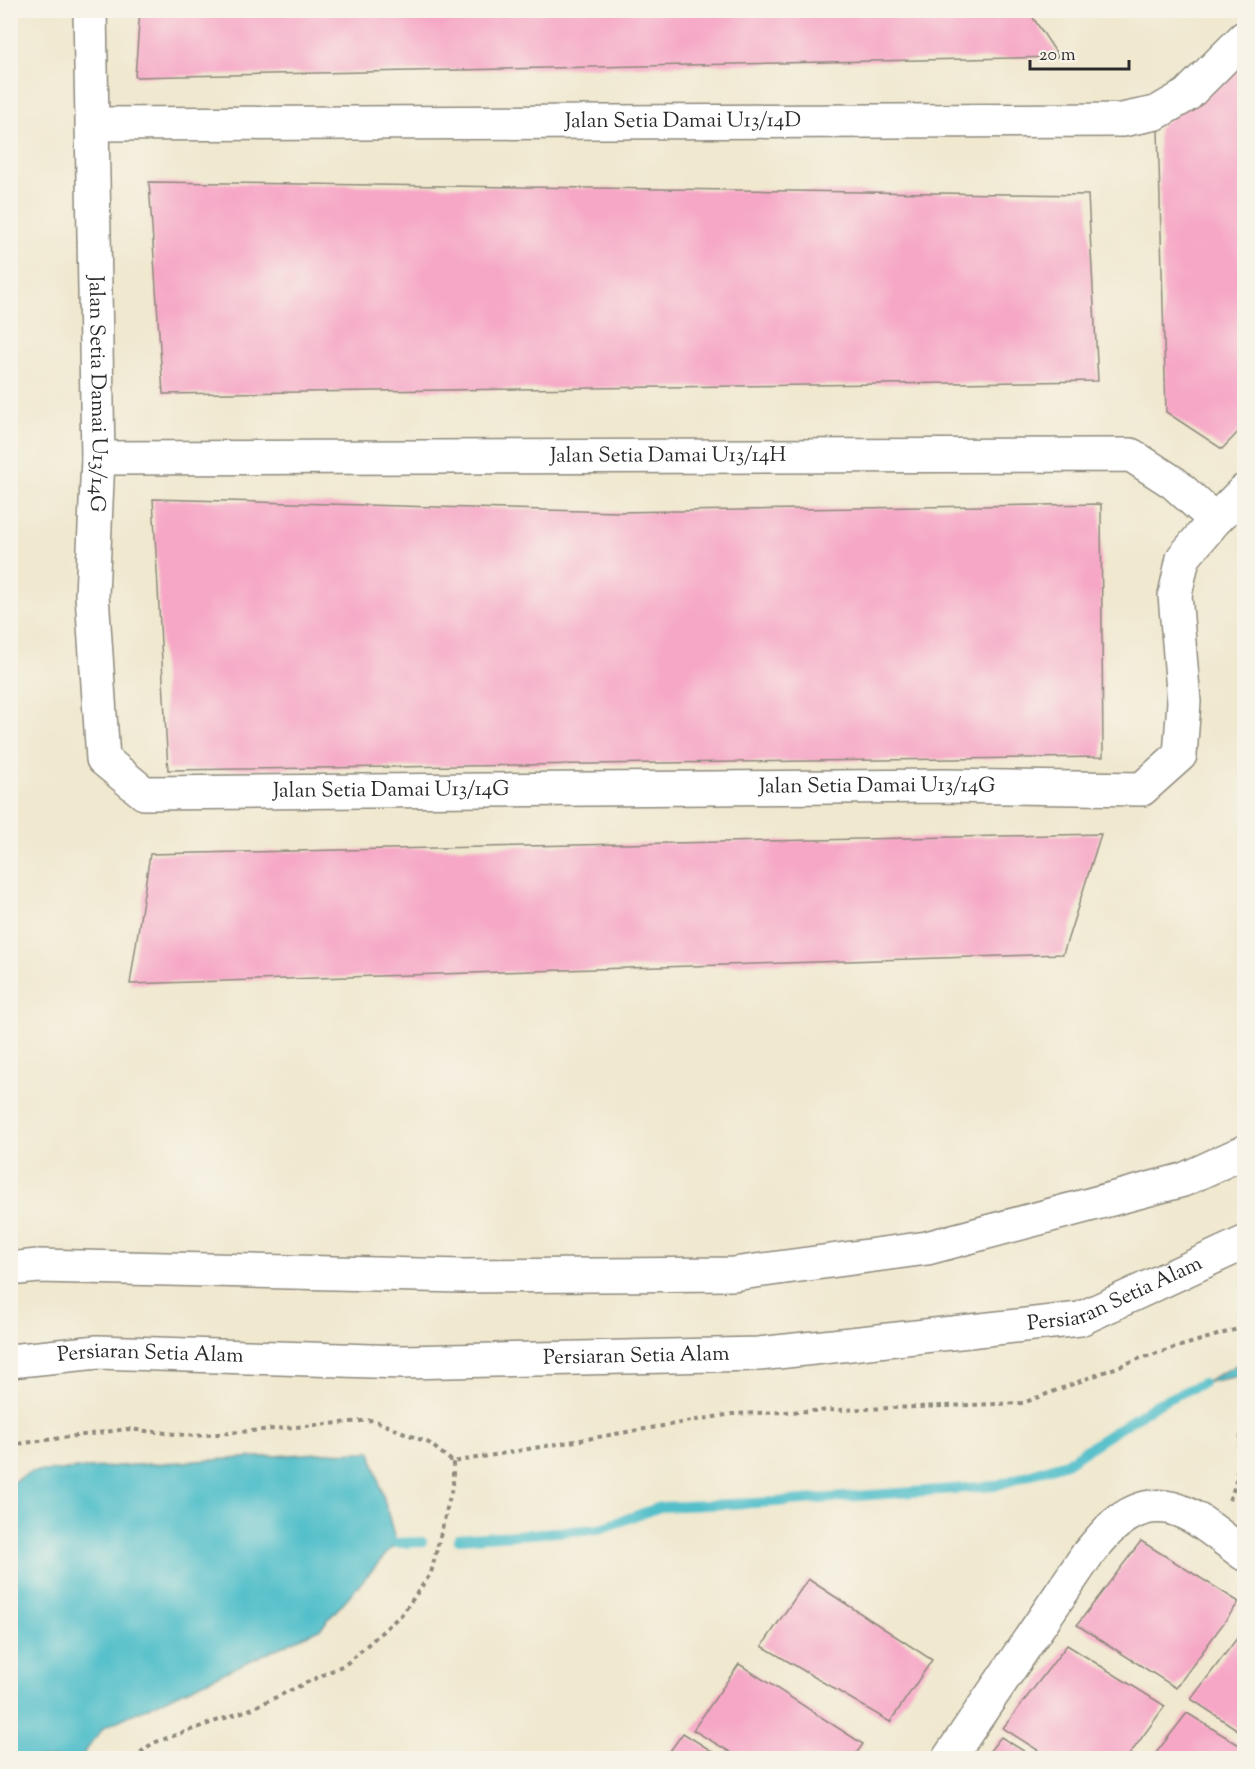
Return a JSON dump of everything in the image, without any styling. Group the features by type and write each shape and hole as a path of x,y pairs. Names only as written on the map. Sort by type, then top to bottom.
{"main road":[{"name":"Jalan Setia Damai U13/14G","path":"90,10 98,458 92,595 103,759 144,793 943,786 1142,789 1180,755 1184,702 1175,595 1183,558 1215,520 1245,491"},
{"name":"Jalan Setia Damai U13/14D","path":"93,124 1122,120 1156,113 1187,96 1245,38"},
{"name":"Jalan Setia Damai U13/14H","path":"98,458 1131,454 1174,483 1215,520"},
{"path":"10,1269 38,1266 463,1276 733,1274 927,1248 1183,1180 1245,1152"},
{"name":"Persiaran Setia Alam","path":"10,1361 98,1352 403,1362 759,1354 1080,1319 1245,1243"},
{"path":"949,1758 1087,1555 1113,1527 1141,1508 1169,1506 1192,1516 1245,1554"}],"path":[{"path":"10,1445 127,1430 195,1436 373,1420 429,1443 453,1462 732,1414 1023,1403 1141,1358 1245,1327"},
{"path":"1211,1530 1235,1489 1240,1441 1245,1426"},
{"path":"133,1758 153,1743 251,1709 346,1664 402,1614 431,1574 453,1484 453,1462"}],"water":[{"path":"1244,1361 1244,1375 1203,1383"},
{"path":"371,1452 396,1543 320,1629 104,1727 80,1758 11,1758 11,1483 30,1472 319,1453"}],"building":[{"path":"140,10 1028,10 1059,57 135,77"},
{"path":"1244,48 1244,426 1222,449 1166,412 1158,129"},
{"path":"149,182 1088,195 1098,381 163,394"},
{"path":"153,499 617,512 1101,504 1103,757 168,770"},
{"path":"1101,834 1063,954 130,984 150,854"},
{"path":"1141,1541 1239,1602 1176,1688 1077,1625"},
{"path":"808,1579 932,1660 890,1722 762,1646"},
{"path":"1244,1629 1244,1734 1191,1699"},
{"path":"1067,1645 1165,1706 1127,1758 1050,1758 1003,1728"},
{"path":"739,1664 863,1744 853,1758 740,1758 693,1730"},
{"path":"1187,1713 1244,1748 1244,1758 1152,1758"},
{"path":"683,1733 723,1758 665,1758"},
{"path":"1001,1737 1035,1758 984,1758"}],"waterway":[{"path":"458,1539 599,1529 660,1507 776,1502 994,1486 1066,1463 1155,1405 1203,1383"},
{"path":"396,1543 422,1542"}]}
